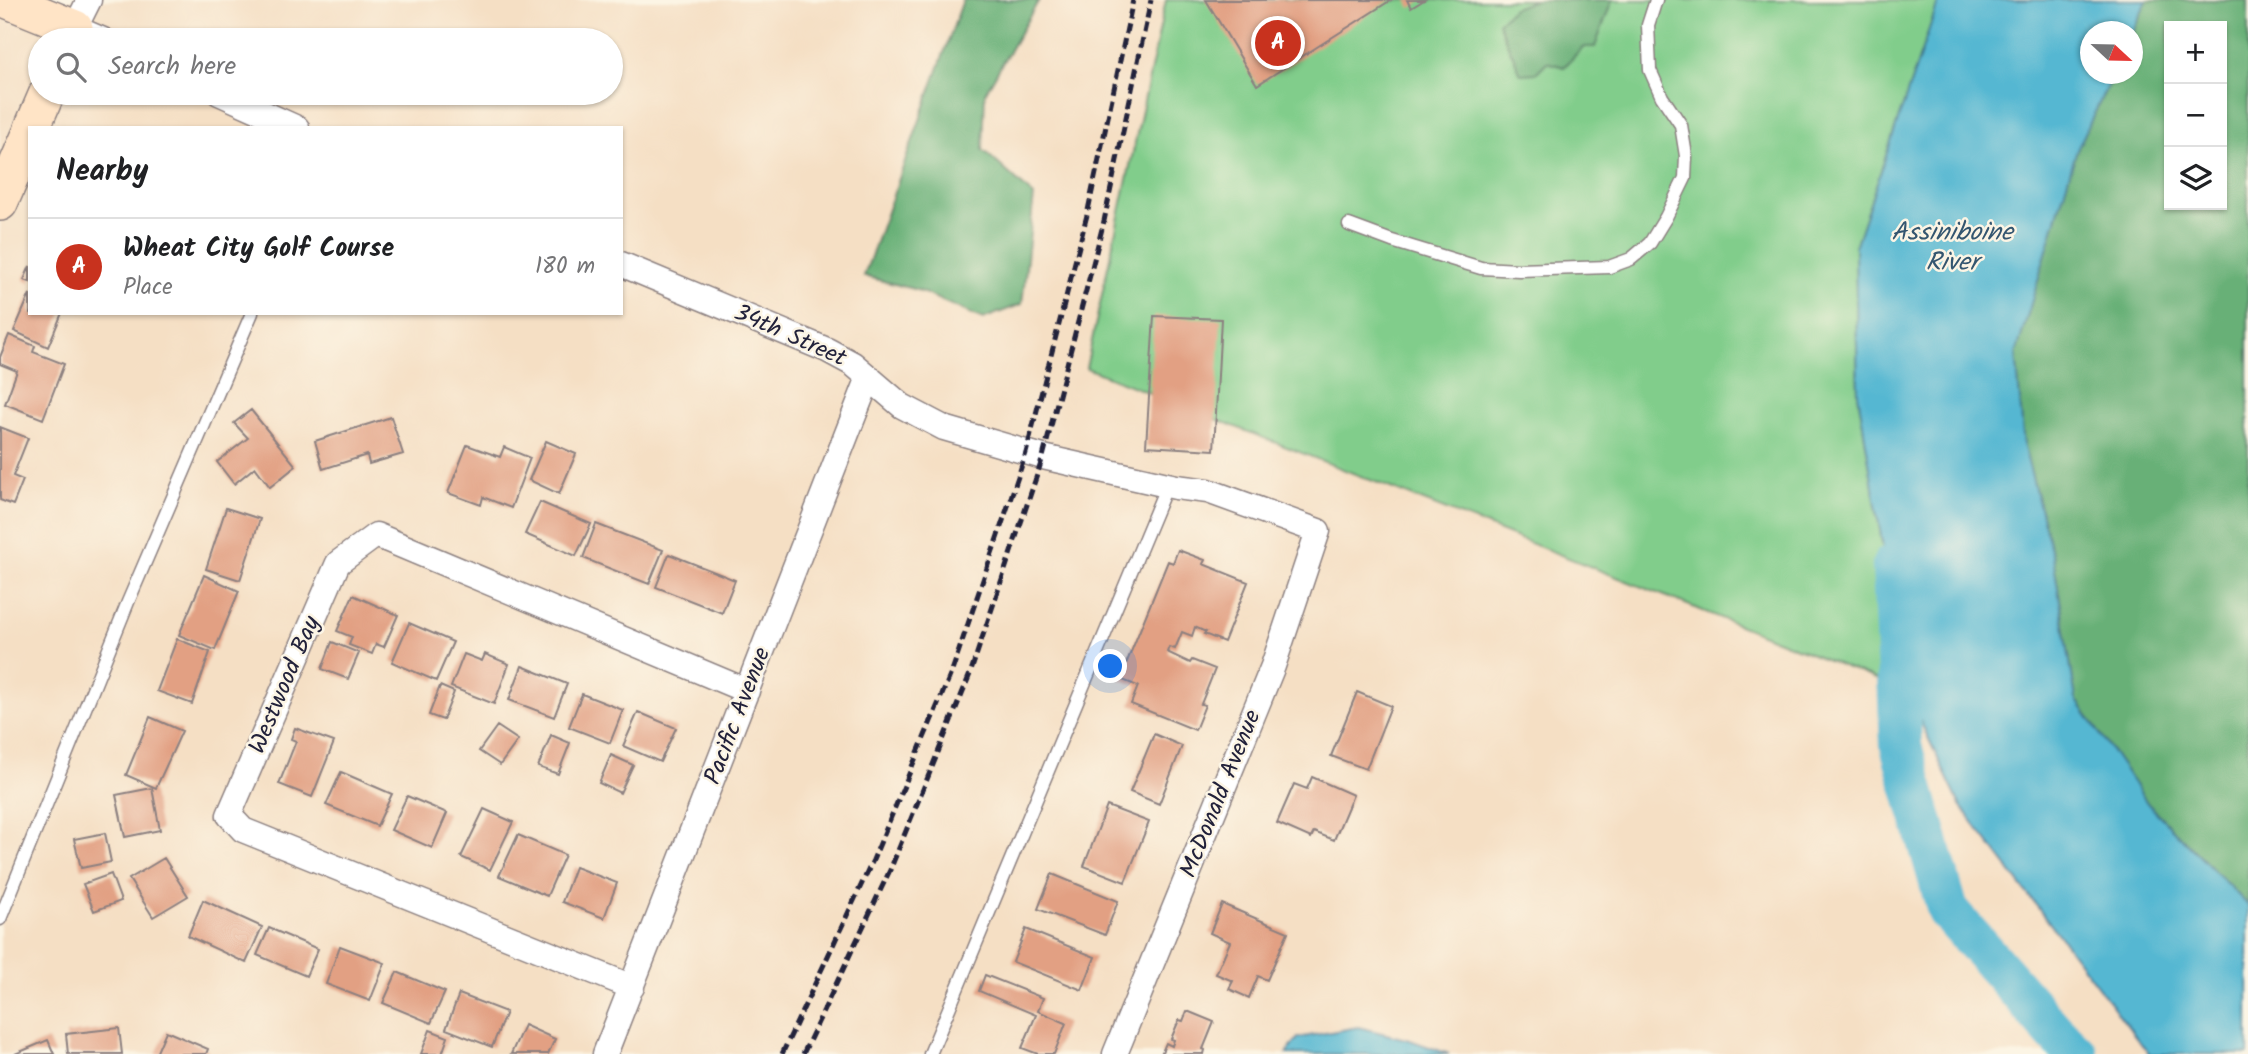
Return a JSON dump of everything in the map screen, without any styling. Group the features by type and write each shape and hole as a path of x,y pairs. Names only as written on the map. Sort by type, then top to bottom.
{"street":[{"path":"6,0 84,27"},
{"path":"33,126 42,105"},
{"path":"246,105 293,126"},
{"path":"0,203 28,139"},
{"name":"34th Street","path":"623,265 827,350 853,364 902,406 944,428 1035,455 1167,485 1208,491 1318,531"},
{"name":"Pacific Avenue","path":"605,1054 869,377"},
{"name":"McDonald Avenue","path":"1115,1054 1273,666 1318,531"},
{"name":"Westwood Bay","path":"632,987 243,830 229,814 338,563 376,535 747,691"}],"lane":[{"path":"1349,225 1481,268 1519,270 1609,267 1631,259 1650,243 1685,178 1686,156 1681,125 1662,97 1650,70 1648,25 1656,0"},
{"path":"0,919 123,615 251,315"},
{"path":"930,1054 1167,485"}],"green space":[{"path":"963,0 1039,0 985,93 983,150 1034,196 1022,304 983,319 917,290 864,276"},
{"path":"1166,0 1939,0 1855,247 1858,394 1906,691 1086,368"},
{"path":"1535,0 1612,0 1595,47 1583,47 1564,67 1547,62 1536,73 1521,74 1498,23 1513,8"},
{"path":"2147,0 2248,0 2248,905 2148,804 2076,699 2053,557 2024,447 2016,354 2076,152 2108,84 2143,84 2143,21 2138,21"}],"water":[{"name":"Assiniboine River","path":"1939,0 2147,0 2137,21 2080,21 2080,84 2108,84 2076,152 2016,354 2024,447 2053,557 2076,699 2148,804 2248,905 2248,1054 2149,1054 1960,805 1906,691 1858,394 1855,247"},
{"path":"1358,1027 1410,1040 1449,1054 1286,1054 1298,1038"}],"building":[{"path":"1206,0 1391,0 1257,85"},
{"path":"1407,0 1424,0 1411,8"},
{"path":"28,299 28,315 61,315 48,347 14,331"},
{"path":"1154,316 1221,319 1214,450 1146,446"},
{"path":"9,335 35,346 33,352 64,364 43,419 5,404 17,371 0,364"},
{"path":"251,410 296,466 270,487 255,467 234,484 217,462 248,438 234,423"},
{"path":"391,417 403,454 369,464 367,455 323,469 315,441"},
{"path":"0,427 28,438 13,476 23,480 13,505 0,500"},
{"path":"546,441 576,454 559,494 529,480"},
{"path":"467,445 500,457 504,447 530,458 511,508 483,497 481,505 448,493"},
{"path":"540,502 591,524 576,556 525,534"},
{"path":"226,508 260,519 240,580 206,569"},
{"path":"596,524 663,550 649,584 583,558"},
{"path":"1178,550 1205,560 1203,564 1248,582 1224,642 1195,627 1192,636 1182,632 1175,649 1169,647 1167,652 1190,663 1192,660 1215,669 1201,704 1205,705 1195,730 1131,704 1138,686 1120,679 1168,561 1173,563"},
{"path":"669,554 735,580 722,613 656,587"},
{"path":"204,575 239,591 215,650 179,635"},
{"path":"353,595 398,615 384,647 376,644 372,654 349,645 352,637 337,631"},
{"path":"409,623 453,642 436,681 392,662"},
{"path":"177,639 210,652 192,704 157,691"},
{"path":"332,642 359,653 348,679 322,669"},
{"path":"464,654 482,661 485,654 509,664 494,704 451,687"},
{"path":"522,666 567,684 554,717 509,700"},
{"path":"440,686 454,692 443,720 429,715"},
{"path":"1357,692 1391,706 1366,769 1331,756"},
{"path":"582,694 623,710 610,743 569,727"},
{"path":"638,712 676,728 660,762 623,746"},
{"path":"150,717 182,731 156,788 126,775"},
{"path":"497,726 518,740 500,765 479,751"},
{"path":"295,728 334,742 312,797 279,784 296,741 291,739"},
{"path":"1154,734 1182,746 1159,804 1130,792"},
{"path":"551,735 570,743 558,774 538,767"},
{"path":"611,755 633,765 620,793 599,783"},
{"path":"341,772 392,794 377,826 326,805"},
{"path":"1312,777 1353,795 1334,840 1314,832 1311,838 1277,823 1294,784 1307,789"},
{"path":"152,788 160,830 125,837 116,795"},
{"path":"407,796 447,813 432,848 391,830"},
{"path":"1107,806 1149,822 1125,882 1084,866"},
{"path":"484,809 513,822 490,870 461,857"},
{"path":"105,833 111,862 81,868 74,839"},
{"path":"518,835 565,855 547,896 499,876"},
{"path":"164,858 188,896 153,917 129,879"},
{"path":"575,867 617,883 604,918 562,902"},
{"path":"111,874 121,901 94,911 83,884"},
{"path":"1052,874 1118,901 1105,935 1038,909"},
{"path":"203,900 262,927 246,963 188,936"},
{"path":"1222,904 1288,932 1267,980 1258,976 1249,998 1229,989 1233,981 1216,974 1230,942 1210,933"},
{"path":"269,928 318,949 306,976 257,955"},
{"path":"1026,929 1095,957 1082,990 1013,962"},
{"path":"340,946 385,963 370,1001 326,984"},
{"path":"397,972 445,992 431,1023 383,1003"},
{"path":"985,975 1043,998 1038,1011 1066,1023 1054,1054 1038,1054 1022,1048 1036,1015 979,991"},
{"path":"459,994 506,1012 492,1047 446,1029"},
{"path":"1187,1011 1214,1022 1203,1049 1204,1054 1161,1054 1166,1043 1172,1046 1174,1040 1171,1039 1179,1020 1183,1021"},
{"path":"524,1025 555,1039 548,1054 511,1054"},
{"path":"119,1028 122,1054 68,1054 66,1034"},
{"path":"430,1030 448,1037 442,1054 421,1054"},
{"path":"166,1031 208,1049 206,1054 156,1054"},
{"path":"48,1040 54,1054 15,1054"}],"waterway":[{"name":"Assiniboine River","path":"1893,565 1901,746 1948,911 2055,1033 2077,1054"}],"railway":[{"path":"782,1054 873,860 952,671 1026,453 1087,215 1133,0"},
{"path":"803,1054 890,870 970,674 1043,457 1104,221 1151,0"}],"place":[{"name":"Wheat City Golf Course","path":"1278,43"}]}
